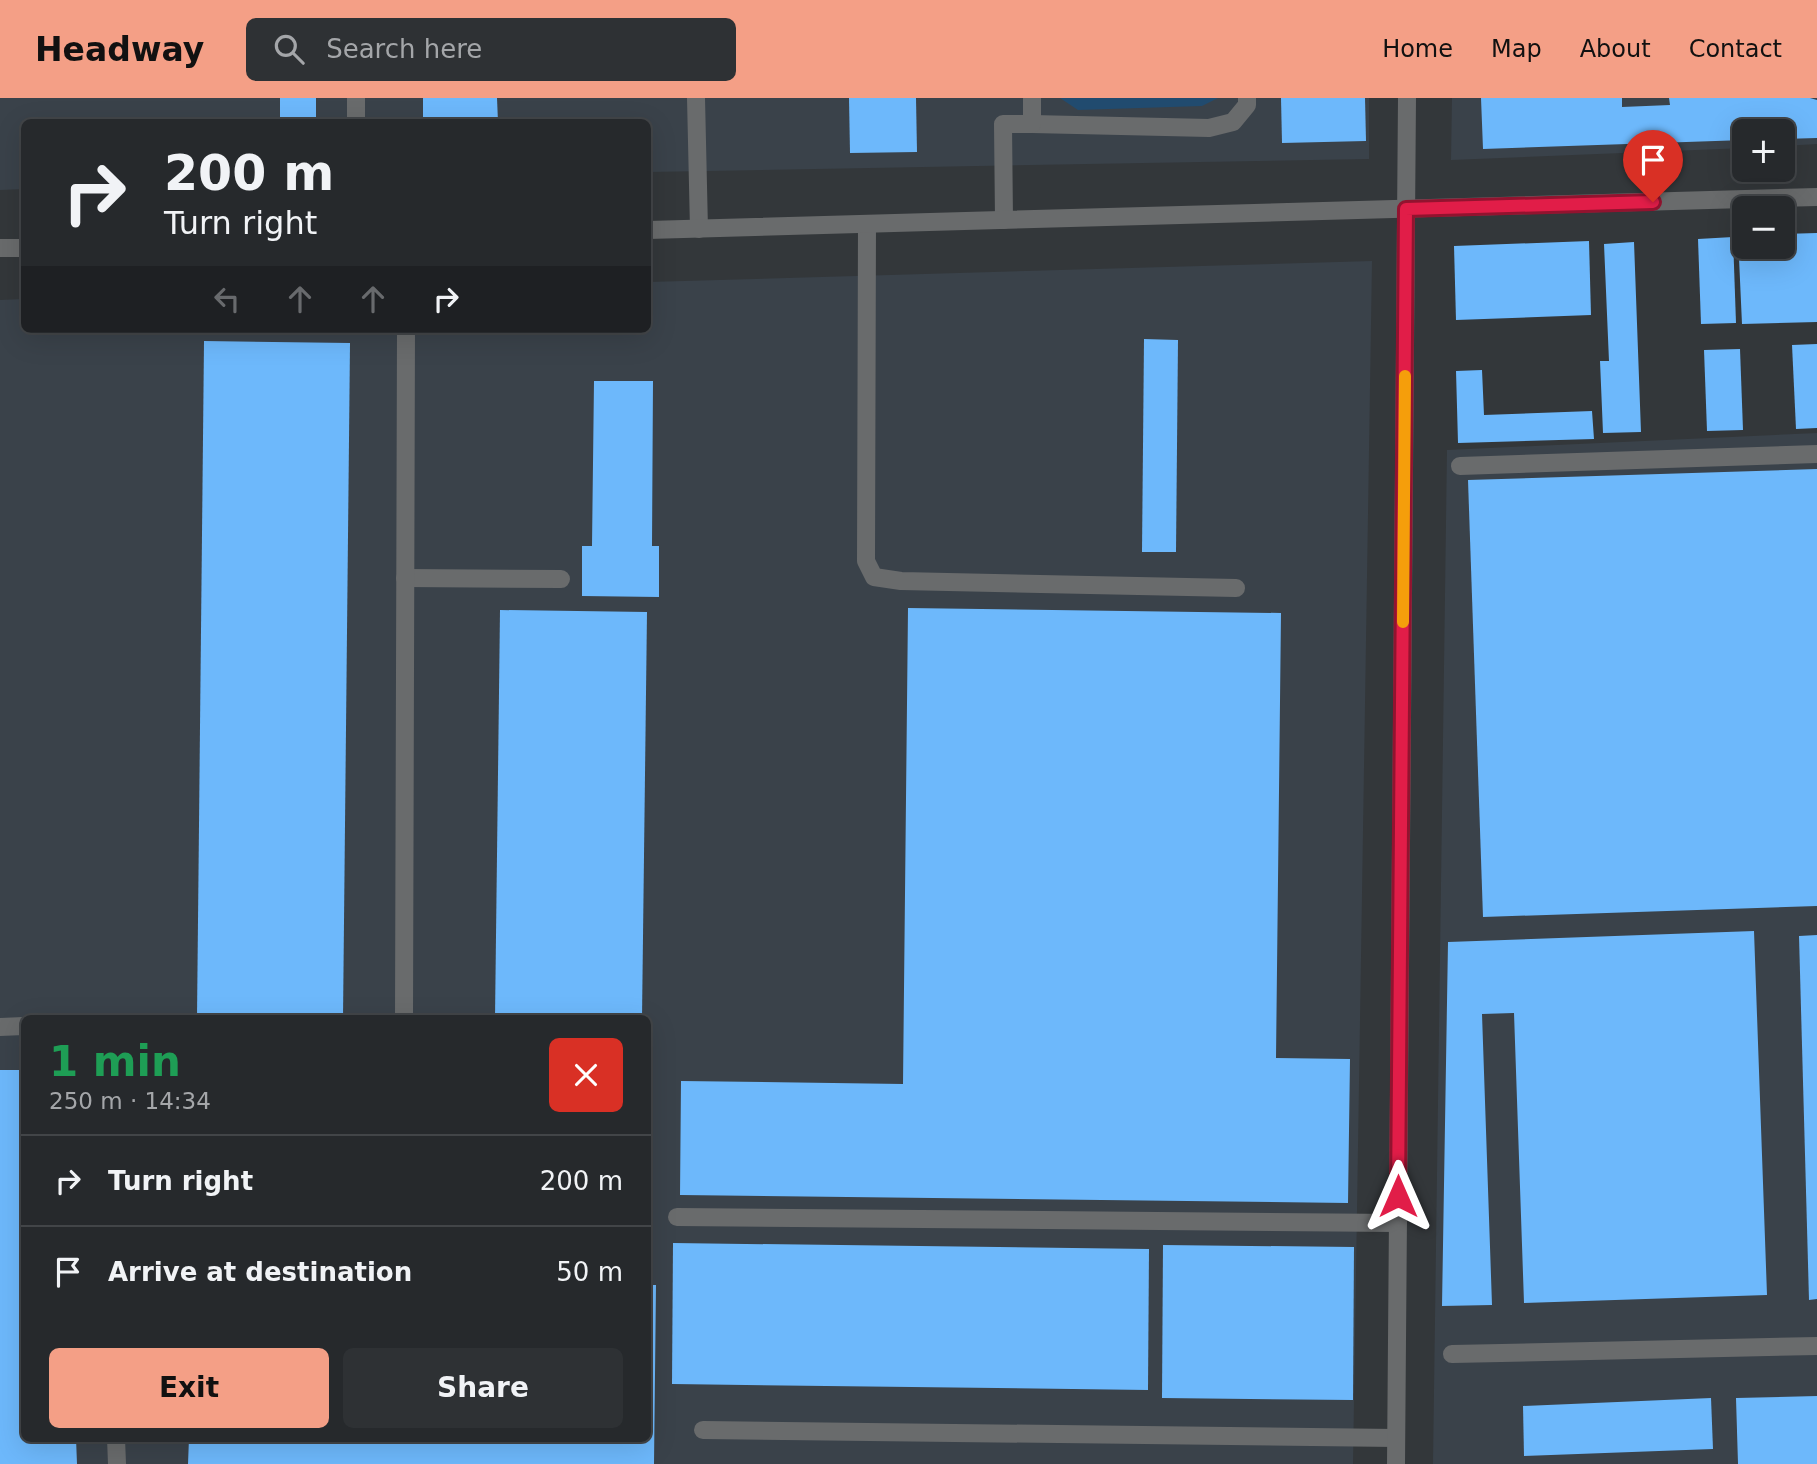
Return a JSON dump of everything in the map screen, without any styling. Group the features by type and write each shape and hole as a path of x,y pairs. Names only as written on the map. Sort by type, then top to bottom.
{"street":[{"path":"356,98 356,119"},
{"path":"696,98 699,229"},
{"path":"1032,98 1032,124"},
{"path":"1004,220 1003,124 1209,128 1233,122 1247,105 1247,98"},
{"path":"1396,1464 1407,98"},
{"path":"651,230 1817,197"},
{"path":"867,224 866,561 874,577 901,582 1236,588"},
{"path":"0,248 21,248"},
{"path":"404,1015 406,333"},
{"path":"1460,466 1817,454"},
{"path":"405,578 561,579"},
{"path":"0,1027 21,1026"},
{"path":"677,1217 1398,1223"},
{"path":"1452,1354 1817,1346"},
{"path":"703,1430 1396,1438"},
{"path":"116,1442 117,1464"}],"shaded area":[{"path":"0,98 1369,98 1369,159 651,172 651,119 21,119 21,189 0,190"},
{"path":"1060,98 1218,98 1202,106 1078,110"},
{"path":"1452,98 1817,98 1817,144 1795,145 1795,119 1732,119 1732,149 1451,160"},
{"path":"1372,261 1353,1464 0,1464 0,300 21,299 21,333 651,333 651,282"},
{"path":"1817,433 1817,1464 1433,1464 1447,450"}],"building":[{"path":"280,98 316,98 316,119 280,119"},
{"path":"423,98 497,98 498,119 423,119"},
{"path":"849,98 916,98 917,152 850,153"},
{"path":"1281,98 1365,98 1366,141 1282,143"},
{"path":"1481,98 1622,98 1622,107 1670,105 1669,98 1817,100 1817,138 1795,139 1795,119 1732,119 1732,140 1483,149"},
{"path":"1817,233 1817,322 1742,324 1739,259 1795,259 1795,234"},
{"path":"1732,237 1736,323 1701,324 1698,239"},
{"path":"1589,241 1591,315 1456,320 1454,246"},
{"path":"1634,242 1641,432 1603,433 1600,361 1609,361 1604,244"},
{"path":"1144,339 1178,340 1176,552 1142,552"},
{"path":"204,341 350,343 343,1015 197,1015"},
{"path":"1817,344 1817,428 1796,429 1792,345"},
{"path":"1740,349 1743,430 1707,431 1704,350"},
{"path":"1482,370 1484,415 1592,411 1594,439 1458,443 1456,371"},
{"path":"594,381 653,381 652,546 659,546 659,597 582,596 582,546 592,546"},
{"path":"1817,469 1817,906 1483,917 1468,480"},
{"path":"908,608 1281,613 1276,1058 1350,1059 1348,1203 680,1195 681,1081 903,1084"},
{"path":"500,610 647,612 642,1015 495,1015"},
{"path":"1754,931 1767,1295 1524,1303 1514,1013 1482,1014 1492,1305 1442,1306 1448,942"},
{"path":"1817,935 1817,1299 1809,1300 1799,936"},
{"path":"0,1070 21,1070 21,1442 76,1442 77,1464 0,1464"},
{"path":"673,1243 1149,1249 1148,1390 672,1384"},
{"path":"1163,1245 1354,1247 1353,1400 1162,1398"},
{"path":"651,1285 656,1285 654,1464 188,1464 189,1442 651,1442"},
{"path":"1817,1396 1817,1464 1738,1464 1736,1398"},
{"path":"1711,1398 1713,1449 1524,1456 1523,1406"}],"slow traffic":[{"path":"1403,622 1405,376"}],"route":[{"path":"1398,1196 1406,209 1653,202"}]}
